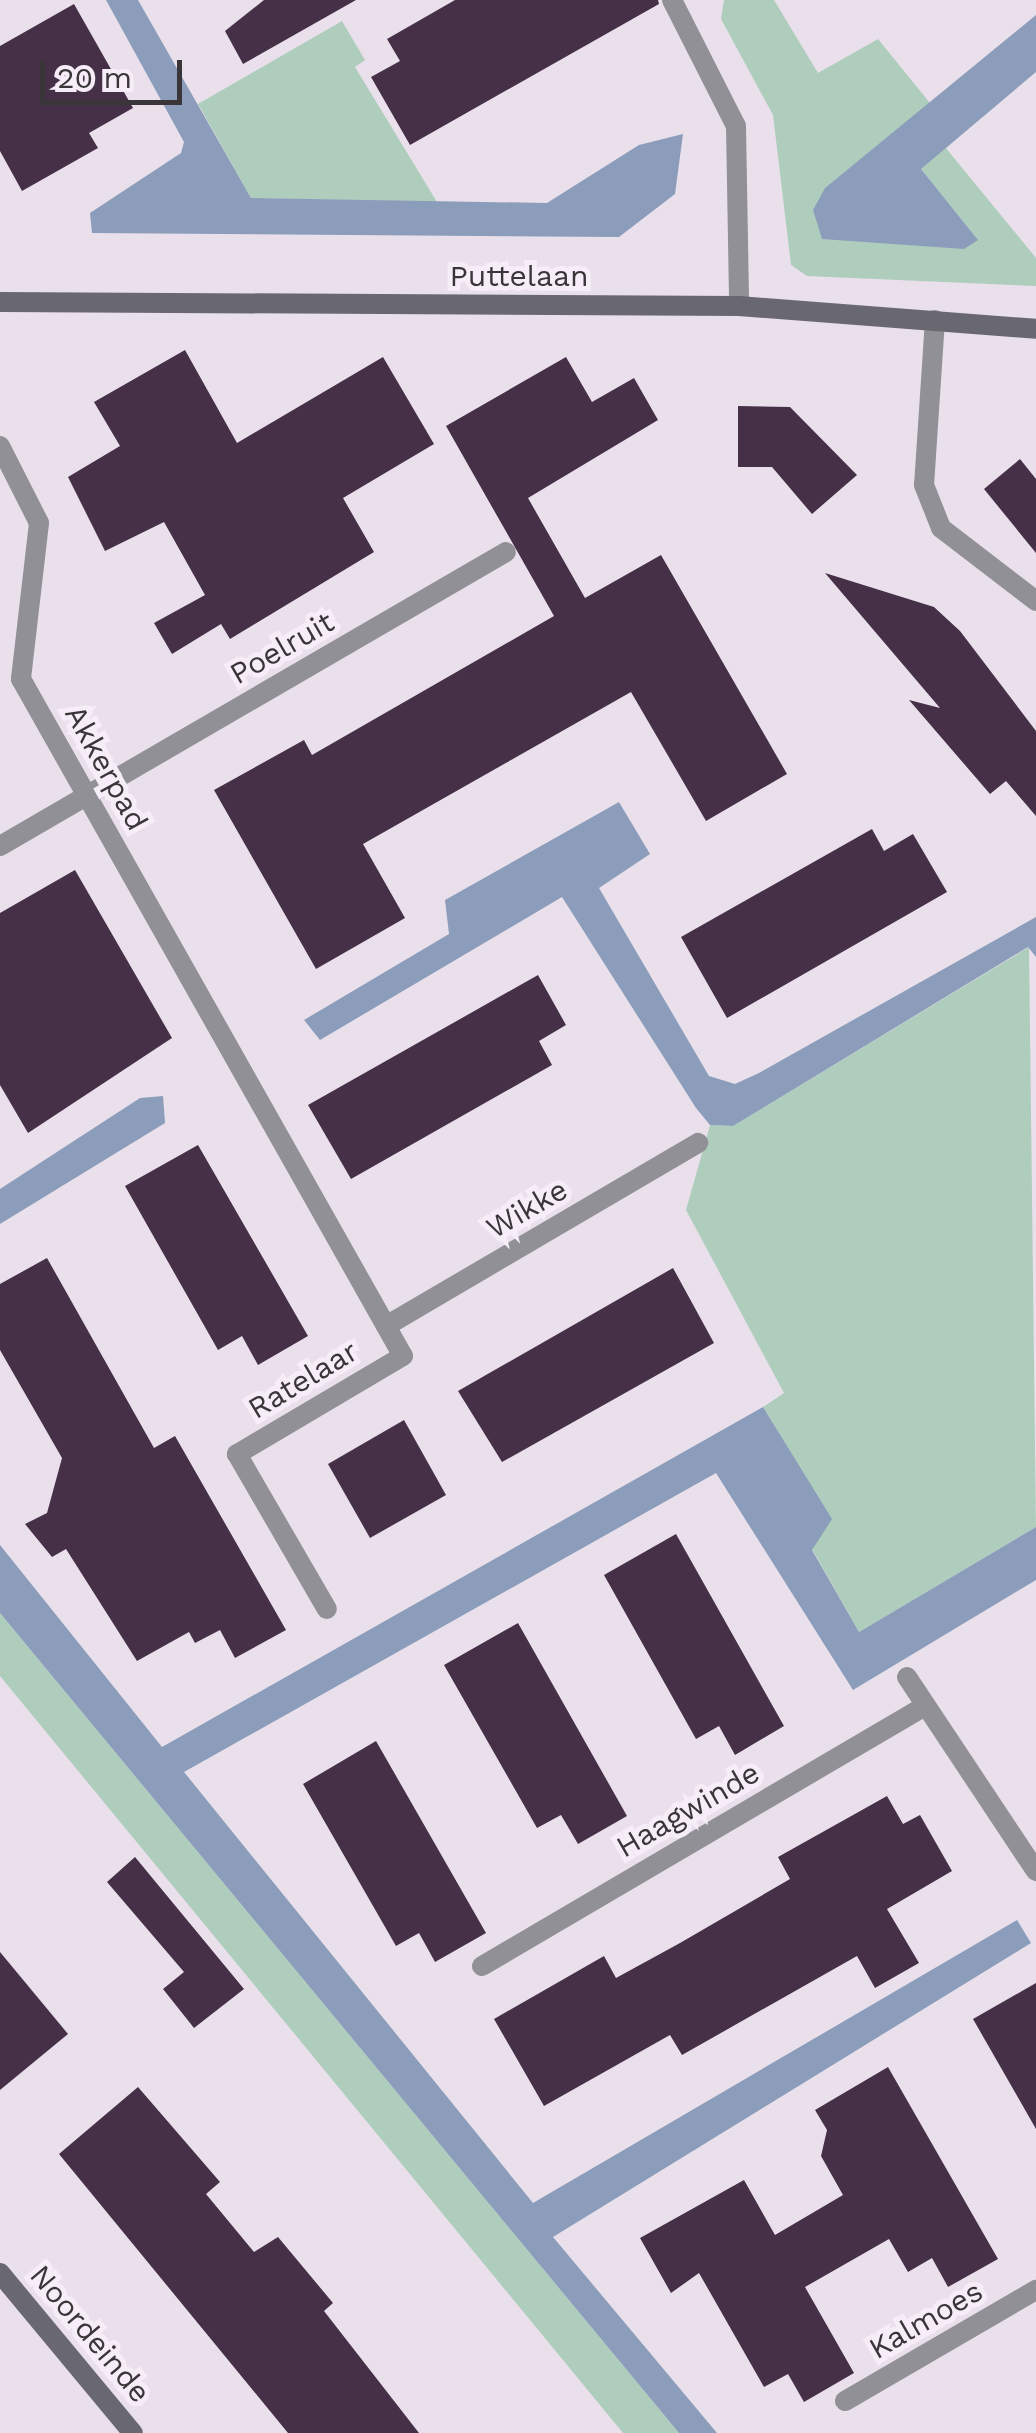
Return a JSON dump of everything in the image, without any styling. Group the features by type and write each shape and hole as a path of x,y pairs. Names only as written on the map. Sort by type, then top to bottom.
{"street":[{"path":"672,0 736,126 739,306"},
{"name":"Puttelaan","path":"0,302 739,306 1036,329"},
{"path":"935,320 924,485 941,528 1036,601"},
{"name":"Akkerpad","path":"0,446 38,523 21,679 256,1098"},
{"name":"Poelruit","path":"0,846 506,552"},
{"name":"Ratelaar","path":"256,1098 403,1356 237,1454 328,1609"},
{"name":"Wikke","path":"386,1326 698,1143"},
{"path":"906,1677 1036,1871"},
{"name":"Haagwinde","path":"482,1966 925,1706"},
{"name":"Noordeinde","path":"0,2272 133,2433"},
{"name":"Kalmoes","path":"846,2401 1036,2290"}],"green space":[{"path":"724,0 774,0 818,73 878,39 930,103 825,188 977,239 921,169 945,147 1036,258 1036,286 807,276 791,265 773,115 721,19"},
{"path":"342,21 365,60 355,67 437,202 251,198 198,104"},
{"path":"1029,947 1036,1527 859,1632 812,1549 831,1519 763,1407 784,1393 686,1210 710,1125 733,1126"},
{"path":"0,1613 679,2433 623,2433 0,1676"}],"water":[{"path":"106,0 138,0 251,198 547,203 639,145 683,134 675,194 619,237 92,233 90,213 181,153 184,142"},
{"path":"1036,15 1036,72 921,169 978,240 964,249 822,239 813,210 825,188"},
{"path":"619,802 650,854 599,888 709,1076 735,1084 759,1073 1036,917 1036,957 1028,947 733,1126 710,1125 696,1108 562,897 320,1040 304,1020 449,934 445,900"},
{"path":"163,1096 165,1123 0,1224 0,1189 140,1098"},
{"path":"763,1407 832,1519 812,1550 859,1632 1036,1527 1036,1580 853,1690 716,1473 184,1772 533,2203 1017,1920 1031,1943 553,2237 717,2433 679,2433 0,1613 0,1545 162,1747"}],"building":[{"path":"264,0 356,0 243,64 225,31"},
{"path":"455,0 658,0 659,4 410,145 371,77 400,61 387,39"},
{"path":"74,4 133,108 89,133 98,148 22,191 0,151 0,46"},
{"path":"185,350 237,443 383,357 434,444 343,498 374,552 230,639 221,624 172,654 154,623 205,595 164,522 105,551 68,477 120,446 94,402"},
{"path":"566,357 592,402 634,378 658,420 528,498 585,598 661,555 787,774 706,821 631,692 363,844 405,918 316,969 214,790 304,740 312,755 554,616 446,426"},
{"path":"738,406 790,407 857,475 812,514 772,467 738,467"},
{"path":"1020,459 1036,479 1036,553 984,489"},
{"path":"825,573 934,607 960,631 1036,731 1036,816 1006,781 990,794 909,700 940,708"},
{"path":"872,829 884,851 913,834 947,892 727,1018 681,937"},
{"path":"75,870 172,1038 28,1133 0,1085 0,913"},
{"path":"538,975 566,1025 539,1041 552,1065 351,1179 308,1105"},
{"path":"198,1145 308,1336 258,1365 242,1336 218,1350 125,1186"},
{"path":"47,1258 154,1448 175,1436 286,1630 235,1658 220,1630 195,1643 189,1632 137,1661 66,1549 52,1557 25,1524 47,1513 62,1458 0,1350 0,1284"},
{"path":"673,1268 714,1343 502,1462 458,1391"},
{"path":"404,1420 446,1495 370,1538 328,1464"},
{"path":"676,1534 784,1726 735,1755 719,1726 696,1739 604,1575"},
{"path":"518,1623 627,1816 578,1844 561,1815 537,1828 444,1665"},
{"path":"376,1741 486,1933 435,1962 419,1933 396,1946 303,1784"},
{"path":"887,1796 903,1824 920,1815 952,1871 887,1909 919,1963 875,1988 857,1956 682,2055 670,2035 544,2106 494,2019 604,1956 616,1978 680,1943 790,1879 778,1857"},
{"path":"135,1857 244,1989 194,2028 163,1989 184,1972 107,1882"},
{"path":"0,1952 68,2034 0,2090"},
{"path":"1036,1983 1036,2129 973,2019"},
{"path":"888,2067 998,2259 948,2287 932,2258 908,2272 889,2239 805,2287 854,2373 804,2402 788,2374 764,2387 699,2273 671,2293 640,2238 744,2180 775,2235 843,2195 821,2156 827,2130 815,2110"},
{"path":"138,2087 220,2182 206,2194 254,2252 278,2237 333,2303 324,2311 419,2433 288,2433 59,2154"}]}
